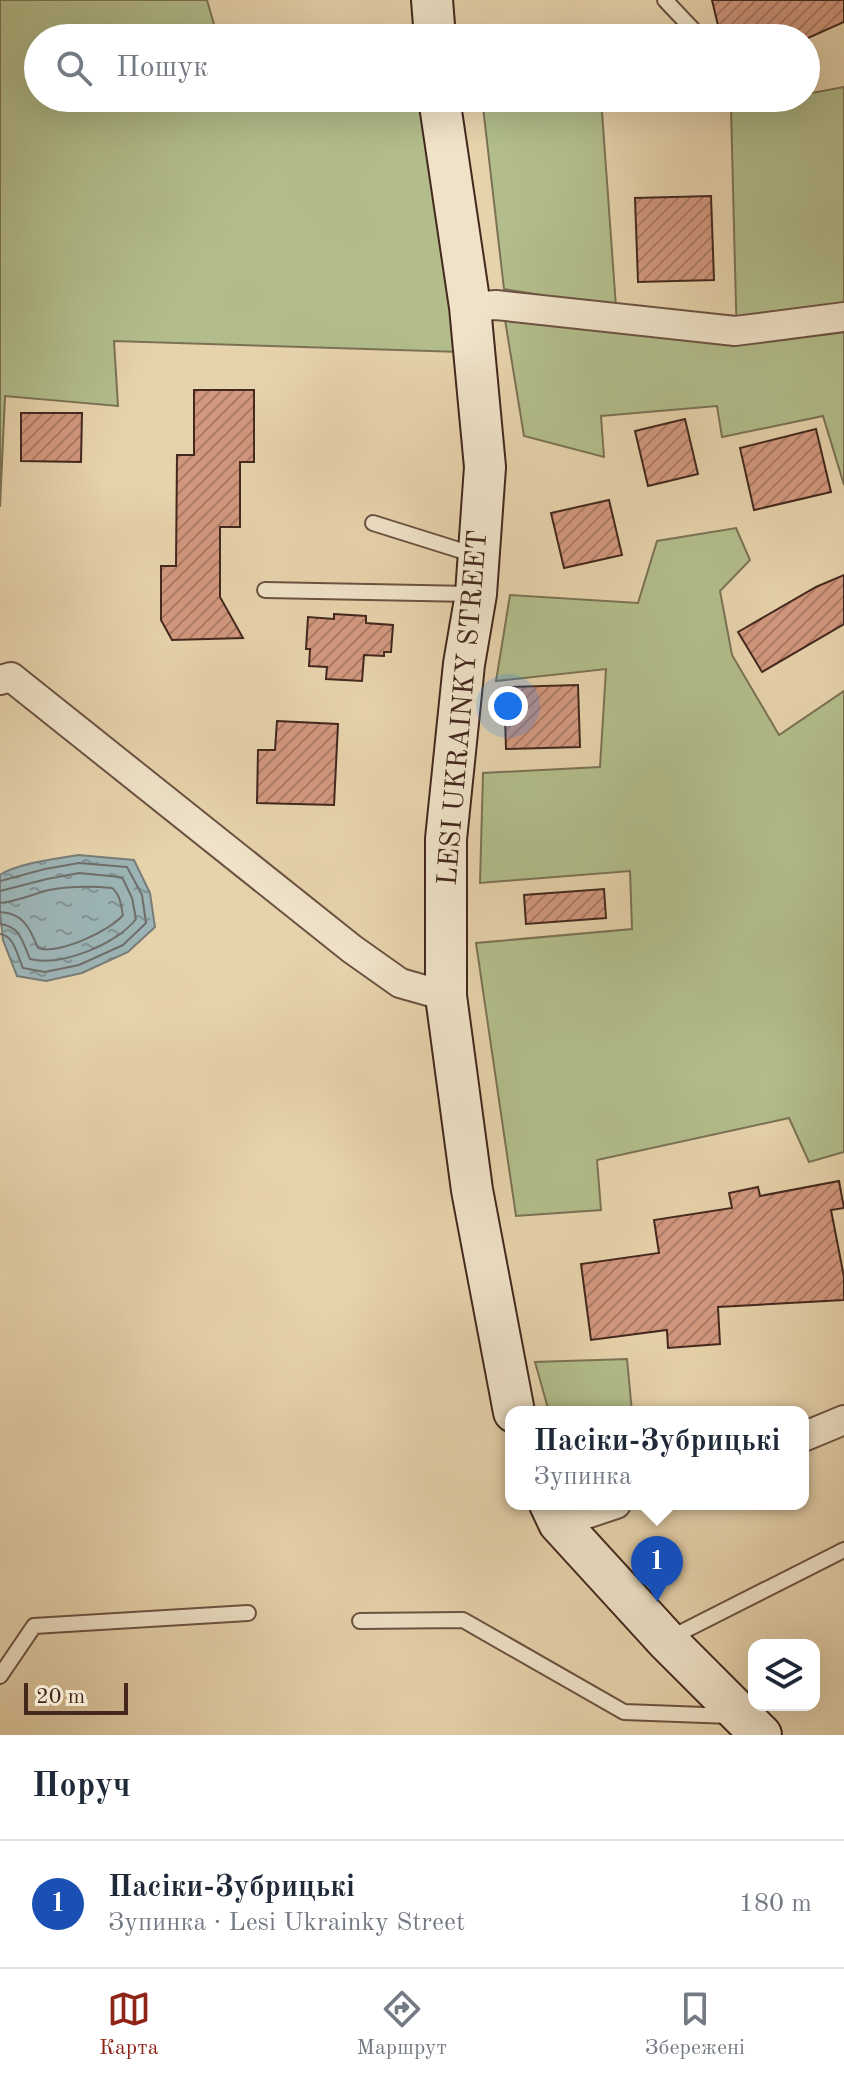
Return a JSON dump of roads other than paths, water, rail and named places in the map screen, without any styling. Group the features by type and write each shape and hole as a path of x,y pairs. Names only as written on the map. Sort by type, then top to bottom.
{"main road":[{"path":"432,0 434,24"},
{"name":"LESI UKRAINKY STREET","path":"441,112 470,307 485,467 478,575 464,664 446,839 446,996 472,1190 513,1406"},
{"path":"554,1514 666,1640 753,1726"}],"street":[{"path":"470,307 496,305 735,331 844,317"},
{"path":"4,675 352,949 400,983 446,996"},
{"path":"809,1435 844,1420"},
{"path":"554,1514 579,1510"}],"lane":[{"path":"665,0 688,24"},
{"path":"373,523 478,575"},
{"path":"265,590 478,575"},
{"path":"666,1640 844,1550"},
{"path":"0,1676 34,1626 248,1613"},
{"path":"360,1621 463,1620 624,1712 753,1726"}],"water":[{"path":"78,855 134,860 150,893 155,927 128,952 82,973 46,981 17,976 3,940 0,875 27,864"}],"place":[{"name":"Пасіки-Зубрицькі","path":"657,1602"}]}
